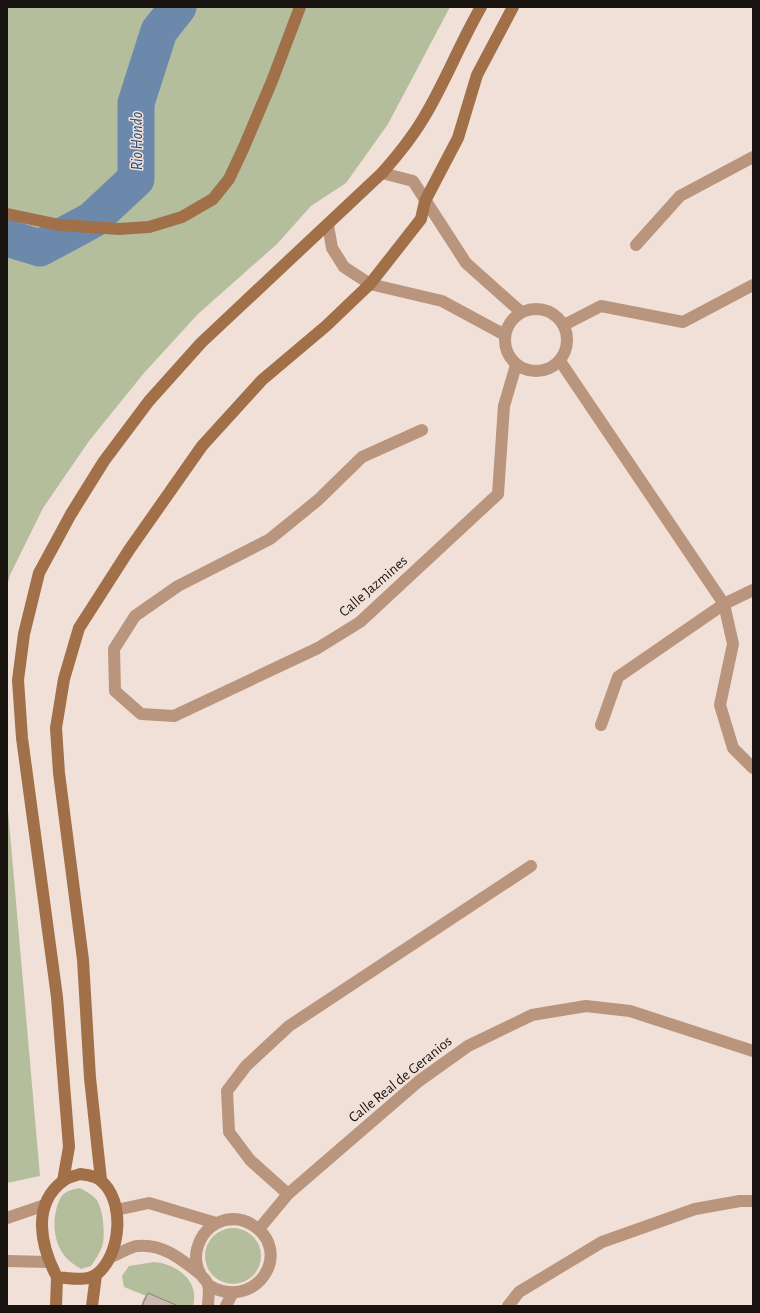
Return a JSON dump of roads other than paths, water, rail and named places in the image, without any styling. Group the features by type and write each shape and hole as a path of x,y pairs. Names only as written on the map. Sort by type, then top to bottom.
{"main road":[{"path":"7,214 60,225 119,229 149,227 182,217 213,199 229,179 244,147 272,82 300,7"},
{"path":"56,1306 57,1277 49,1262 41,1225 45,1205 63,1180 69,1147 57,997 22,738 18,680 24,634 39,573 71,514 104,461 149,401 202,343 382,174 402,150 423,119 465,34 481,7"},
{"path":"101,1180 90,1078 83,960 59,773 56,728 64,680 79,628 129,550 202,446 262,380 326,326 370,284 421,219 426,201 458,138 477,75 513,7"},
{"path":"63,1180 80,1174 92,1175 101,1180 110,1192 116,1210 118,1233 111,1257 96,1275 92,1306"},
{"path":"57,1277 85,1278 96,1275"}],"street":[{"path":"636,245 680,196 753,157"},
{"path":"382,174 413,181 466,263 521,312"},
{"path":"328,225 332,248 344,267 370,284 442,301 505,335"},
{"path":"564,325 601,306 683,322 753,285"},
{"path":"537,309 552,313 564,325 568,344 560,361 546,370 530,371 516,365 506,351 505,335 510,322 521,312 537,309"},
{"path":"560,361 724,604 733,644 720,704 733,748 753,768"},
{"name":"Calle Jazmines","path":"422,430 362,457 318,500 270,539 178,586 135,616 114,649 115,691 141,714 174,716 318,648 360,622 498,494 504,406 516,365"},
{"path":"601,725 618,677 724,604 753,590"},
{"path":"288,1194 250,1160 229,1132 227,1091 246,1066 289,1026 531,866"},
{"name":"Calle Real de Geranios","path":"258,1229 288,1194 425,1076 468,1046 532,1015 586,1006 630,1011 753,1050"},
{"path":"508,1306 519,1292 602,1242 694,1209 740,1201 753,1201"},
{"path":"116,1210 149,1203 216,1223"},
{"path":"7,1218 45,1205"},
{"path":"111,1257 136,1246 158,1247 180,1257 199,1273 208,1285 215,1290 232,1294 240,1293 253,1288 263,1279 269,1267 270,1253 267,1240 258,1229 249,1223 238,1219 216,1223 207,1230 200,1239 196,1250 196,1262 199,1273"},
{"path":"7,1261 49,1262"},
{"path":"208,1285 208,1306"},
{"path":"226,1306 232,1294"}],"waterway":[{"name":"Rio Hondo","path":"7,238 40,248 92,220 136,179 136,103 159,31 178,7"}]}
